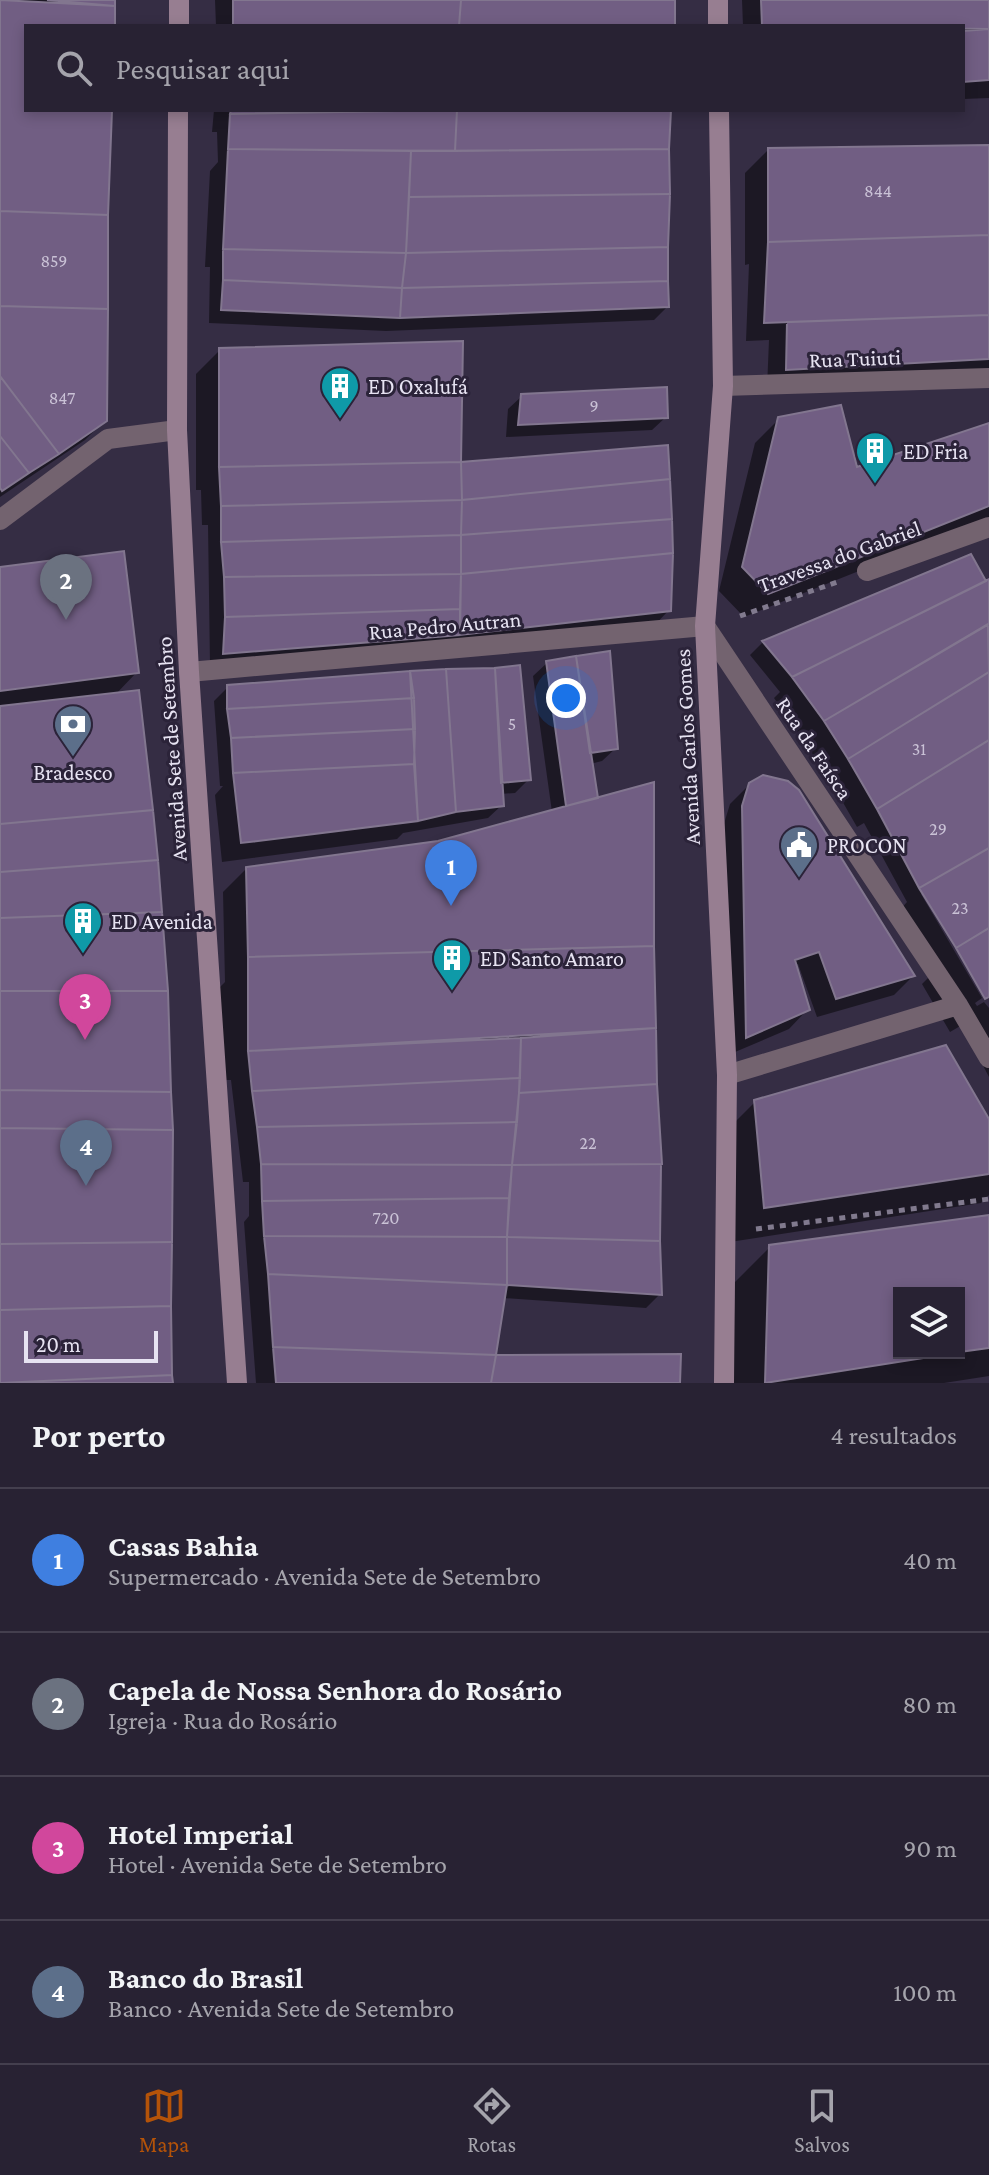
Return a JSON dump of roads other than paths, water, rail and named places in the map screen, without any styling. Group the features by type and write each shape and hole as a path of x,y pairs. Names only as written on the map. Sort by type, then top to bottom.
{"main road":[{"path":"179,0 179,24"},
{"path":"718,0 718,24"},
{"name":"Avenida Sete de Setembro","path":"178,112 177,430 189,672 237,1383"},
{"name":"Avenida Carlos Gomes","path":"719,112 723,386 705,626 727,1075 724,1383"}],"street":[{"name":"Rua Tuiuti","path":"723,386 989,378"},
{"path":"0,520 108,439 177,430"},
{"name":"Travessa do Gabriel","path":"867,571 989,527"},
{"name":"Rua Pedro Autran","path":"189,672 705,626"},
{"name":"Rua da Faísca","path":"705,626 958,1005 989,1058"},
{"path":"727,1075 958,1005"}],"place":[{"name":"ED Oxalufá","path":"340,420"},
{"name":"ED Fria","path":"875,485"},
{"name":"Capela de Nossa Senhora do Rosário","path":"66,620"},
{"name":"Bradesco","path":"73,758"},
{"name":"PROCON","path":"799,879"},
{"name":"Casas Bahia","path":"451,906"},
{"name":"ED Avenida","path":"83,955"},
{"name":"ED Santo Amaro","path":"452,992"},
{"name":"Hotel Imperial","path":"85,1040"},
{"name":"Banco do Brasil","path":"86,1186"}]}
